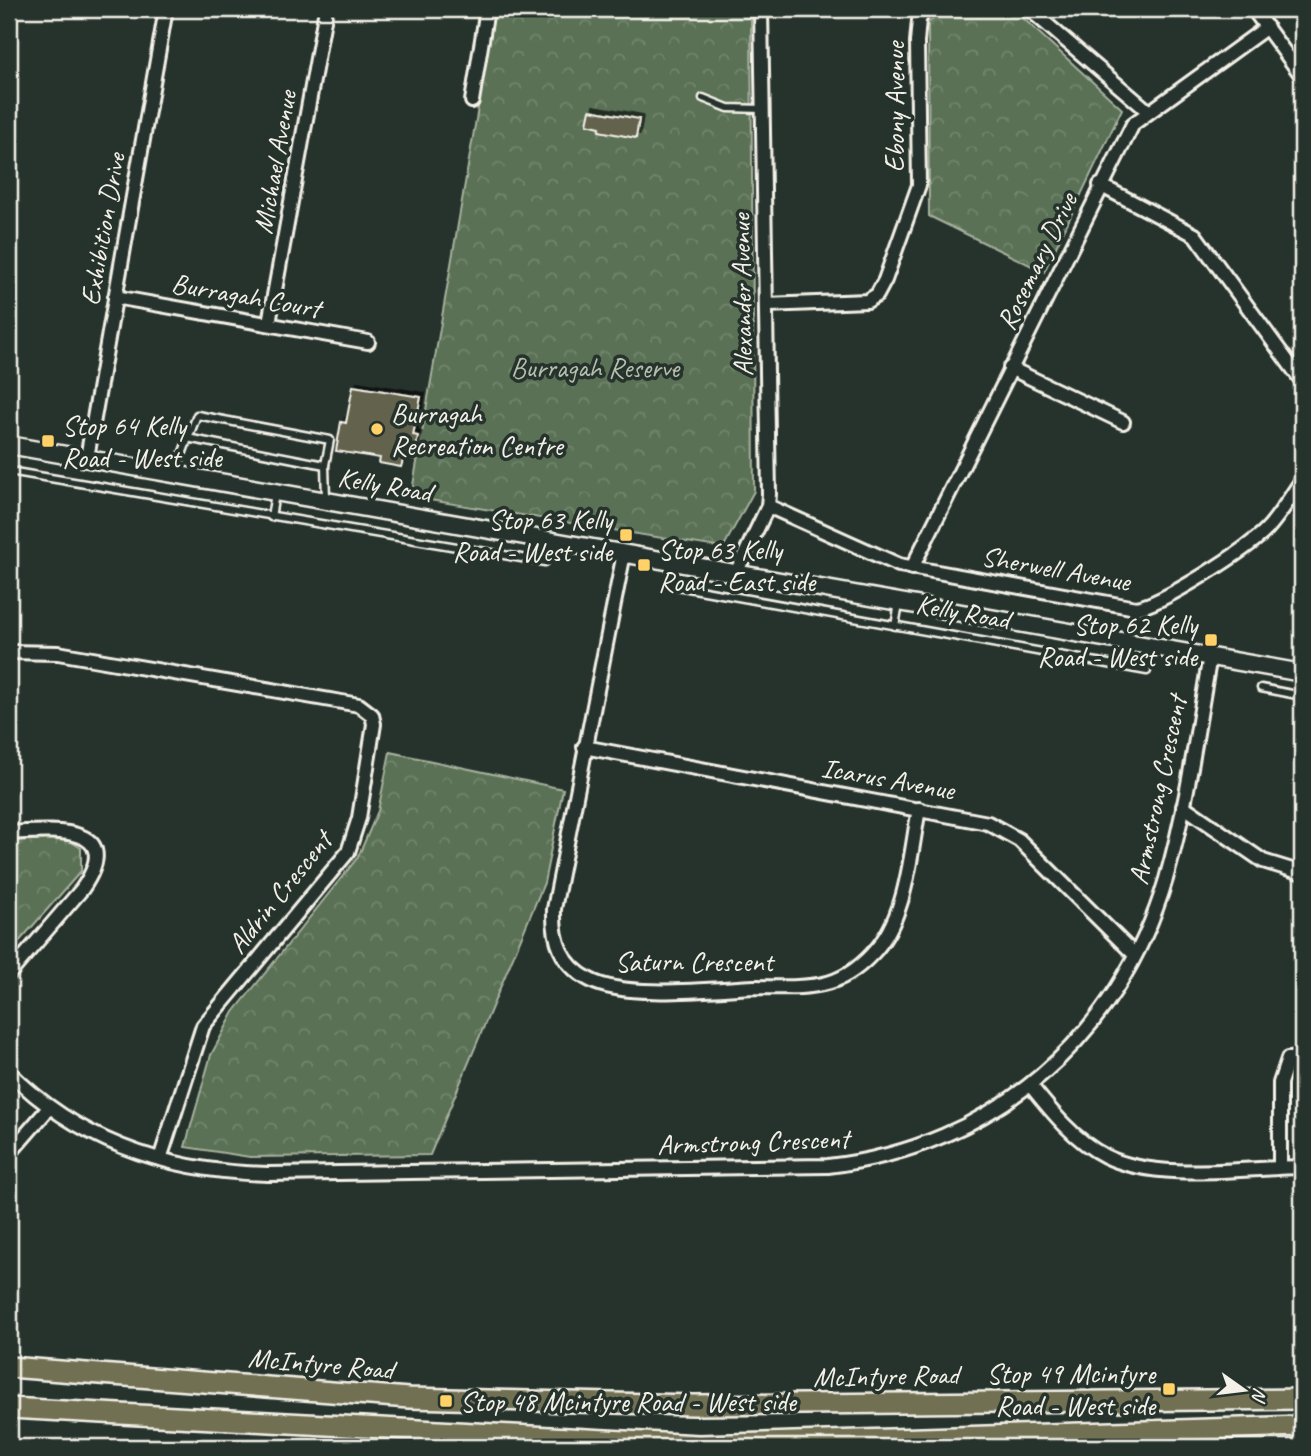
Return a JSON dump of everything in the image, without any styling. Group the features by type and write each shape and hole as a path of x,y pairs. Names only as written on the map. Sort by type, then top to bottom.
{"main road":[{"name":"McIntyre Road","path":"9,1367 450,1399 694,1405 1302,1399"},
{"path":"9,1408 699,1445 1302,1426"}],"street":[{"name":"Exhibition Drive","path":"87,458 166,9"},
{"name":"Michael Avenue","path":"269,324 326,9"},
{"path":"472,101 487,9"},
{"name":"Alexander Avenue","path":"736,573 768,506 761,9"},
{"name":"Ebony Avenue","path":"766,305 867,301 881,289 919,185 916,42 919,20 925,9"},
{"path":"1029,9 1148,111"},
{"path":"1253,9 1302,76"},
{"name":"Rosemary Drive","path":"912,568 1100,185 1133,124 1267,27"},
{"path":"1100,185 1195,235 1302,381"},
{"name":"Burragah Court","path":"116,297 368,342"},
{"path":"1010,368 1123,422"},
{"name":"Kelly Road","path":"9,445 1302,673"},
{"name":"Sherwell Avenue","path":"768,506 878,556 912,568 1118,606 1143,607 1160,601 1262,534 1302,480"},
{"name":"Saturn Crescent","path":"624,553 554,909 554,926 560,950 572,968 590,981 617,989 812,985 845,976 873,953 893,923 919,809"},
{"name":"Aldrin Crescent","path":"9,652 58,653 359,705 372,715 374,724 359,818 348,852 203,1026 191,1056 160,1159"},
{"name":"Armstrong Crescent","path":"9,1072 48,1109 103,1139 160,1159 205,1170 268,1174 828,1166 912,1148 976,1119 1031,1086 1090,1025 1134,954 1149,924 1166,878 1183,806 1210,656"},
{"name":"Icarus Avenue","path":"584,747 976,820 1009,833 1134,954"},
{"path":"1183,806 1263,861 1302,873"},
{"path":"9,833 70,831 87,840 95,858 90,878 82,889 9,974"},
{"path":"1280,1167 1281,1073 1288,1059 1302,1058"},
{"path":"1031,1086 1083,1141 1116,1161 1136,1167 1175,1170 1302,1167"},
{"path":"9,1154 48,1109"}],"lane":[{"path":"703,98 728,108 762,109"},
{"path":"175,473 197,415 330,440 326,465 326,501"},
{"path":"187,438 326,465"},
{"name":"Kelly Road","path":"9,471 545,562"},
{"path":"271,517 276,492"},
{"name":"Kelly Road","path":"677,586 1147,671"},
{"name":"Kelly Road","path":"894,626 900,601"},
{"path":"1261,688 1302,696"}],"green space":[{"name":"Burragah Reserve","path":"495,9 751,9 754,491 723,548 411,497"},
{"path":"946,9 1013,9 1122,109 1044,272 929,216 928,23"},
{"path":"390,752 563,789 544,883 430,1155 250,1157 185,1147 211,1055 234,1012 358,857 378,811"},
{"path":"65,838 81,848 81,871 9,953 9,841"}],"building":[{"path":"590,110 639,119 636,138 599,131 600,127 587,124"},
{"name":"Burragah Recreation Centre","path":"353,386 421,397 413,435 418,436 414,459 404,457 401,467 379,463 380,458 336,451 341,422 346,423"}],"place":[{"name":"Burragah Recreation Centre","path":"377,429"},
{"name":"Stop 64 Kelly Road - West side","path":"48,441"},
{"name":"Stop 63 Kelly Road - West side","path":"626,535"},
{"name":"Stop 63 Kelly Road - East side","path":"644,565"},
{"name":"Stop 62 Kelly Road - West side","path":"1211,640"},
{"name":"Stop 49 Mcintyre Road - West side","path":"1169,1389"},
{"name":"Stop 48 Mcintyre Road - West side","path":"446,1401"}]}
